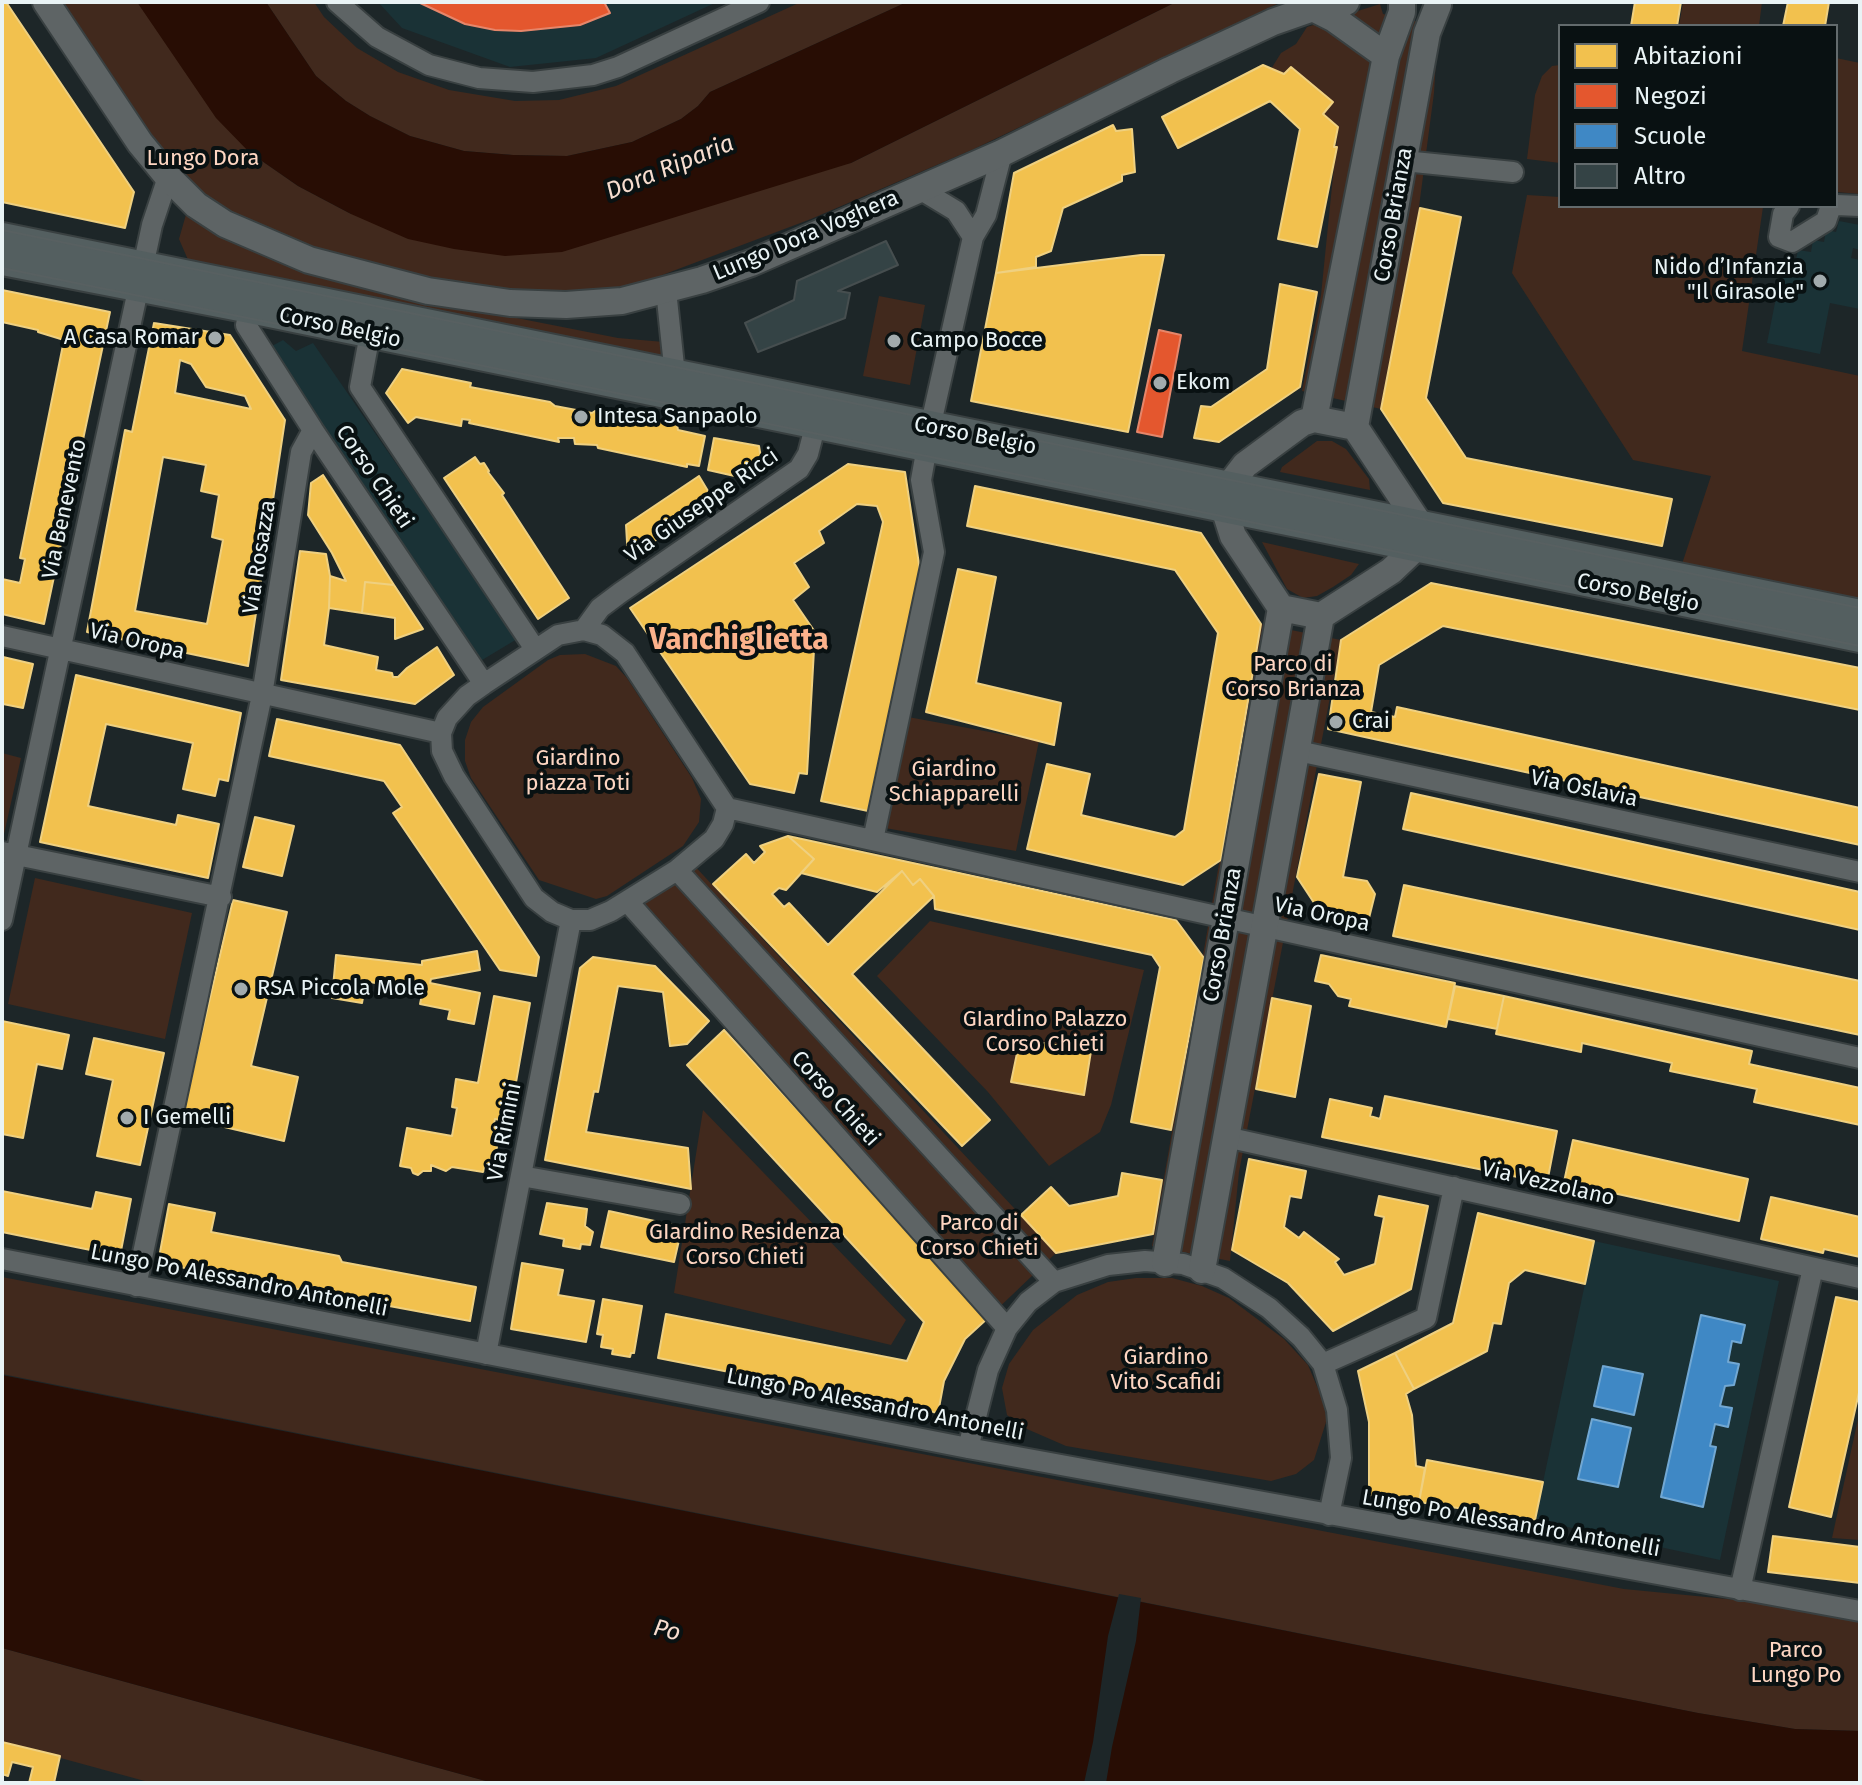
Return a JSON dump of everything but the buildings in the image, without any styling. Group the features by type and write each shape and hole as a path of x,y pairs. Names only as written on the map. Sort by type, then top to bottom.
{"main road":[{"name":"Corso Belgio","path":"2,237 141,278"},
{"name":"Corso Belgio","path":"2,261 141,278 372,324 1418,537 1860,638"},
{"name":"Corso Belgio","path":"1418,537 1860,614"}],"street":[{"name":"Lungo Dora Voghera","path":"46,2 140,143 196,205 225,224 309,260 428,291 510,303 566,305 622,301 751,263 1002,153 1273,22 1316,5 1336,6 1346,2"},
{"path":"337,2 377,37 429,65 479,78 533,82 593,75 618,67 759,2"},
{"name":"Corso Brianza","path":"1314,419 1386,56 1402,12 1402,2"},
{"name":"Corso Brianza","path":"1355,427 1427,33 1437,3"},
{"path":"1316,5 1386,56"},
{"path":"928,437 973,237 986,215 1002,153"},
{"path":"1404,161 1513,172"},
{"name":"Via Benevento","path":"2,920 9,853 59,649 152,225 168,177"},
{"path":"918,188 956,211 973,237"},
{"path":"1838,205 1860,206"},
{"path":"1788,208 1783,214 1779,237 1792,242 1826,221 1832,208"},
{"path":"666,290 676,386"},
{"name":"Corso Chieti","path":"252,300 246,325 484,684"},
{"name":"Corso Chieti","path":"372,324 360,387 535,649"},
{"name":"Via Giuseppe Ricci","path":"584,630 600,608 620,593 799,469 808,454 818,415"},
{"path":"1314,419 1355,427 1418,537 1391,571 1321,616 1281,608 1233,536 1226,498 1245,465 1302,423 1314,419"},
{"name":"Via Rosazza","path":"262,695 301,452 313,430"},
{"name":"Corso Belgio","path":"873,840 934,552 921,480 928,437"},
{"name":"Corso Brianza","path":"1165,1263 1281,608"},
{"name":"Corso Brianza","path":"1202,1270 1321,616"},
{"path":"584,630 602,635 625,653 727,808 723,824 714,839 677,870 628,902 590,920 571,920 552,912 534,898 454,776 442,751 441,733 447,718 467,696 558,635 584,630"},
{"name":"Via Oropa","path":"2,636 441,733"},
{"path":"136,1286 262,695"},
{"name":"Via Oslavia","path":"1298,751 1860,872"},
{"name":"Via Oropa","path":"727,808 1860,1058"},
{"path":"9,853 221,897"},
{"name":"Corso Chieti","path":"677,870 1054,1282"},
{"name":"Corso Chieti","path":"628,902 1007,1328"},
{"name":"Via Rimini","path":"486,1354 571,920"},
{"name":"Via Vezzolano","path":"1226,1137 1860,1278"},
{"path":"521,1176 680,1204"},
{"path":"1323,1364 1426,1318 1454,1187"},
{"name":"Lungo Po Alessandro Antonelli","path":"2,1259 968,1448 1860,1611"},
{"path":"968,1448 988,1370 1007,1328 1028,1302 1054,1282 1108,1265 1145,1261 1183,1264 1223,1278 1269,1308 1301,1337 1323,1364 1337,1410 1341,1458 1329,1515"},
{"path":"1740,1590 1813,1268"}],"shaded area":[{"path":"378,2 717,2 596,58 510,67 402,28"},
{"name":"Nido d’Infanzia \"Il Girasole\"","path":"1839,221 1860,225 1860,250 1853,248 1851,258 1860,260 1860,309 1830,303 1820,354 1767,343 1784,258 1796,260 1798,250 1811,252 1813,240 1824,242 1826,230 1836,232"},
{"path":"283,340 296,351 313,343 517,639 472,666 272,346"},
{"path":"1594,1241 1779,1281 1720,1560 1535,1520"}],"green space":[{"name":"Lungo Dora","path":"56,2 137,2 249,152 298,186 351,214 851,163 1176,2 1281,2 974,149 811,219 649,280 566,305 353,273 360,287 618,338 664,342 664,365 192,269 179,239 191,197"},
{"path":"266,2 314,2 324,17 357,48 398,72 449,90 515,101 559,100 616,86 801,2 907,2 710,92 681,119 632,142 567,156 464,151 410,136 370,116 316,76"},
{"path":"1683,2 1762,2 1759,24 1679,24"},
{"path":"1380,4 1383,14 1438,26 1434,93 1417,222 1381,409 1302,391 1321,295 1338,127 1323,114 1333,102 1291,67 1284,74 1271,69 1281,53 1296,44 1307,27"},
{"path":"1838,58 1860,63 1860,194 1838,192"},
{"path":"1558,65 1558,163 1527,159 1535,95 1542,76 1552,66"},
{"path":"1527,195 1558,197 1558,208 1763,208 1742,351 1860,376 1860,601 1682,564 1711,476 1633,460 1512,273"},
{"name":"Campo Bocce","path":"879,296 925,305 910,385 863,376"},
{"path":"1317,441 1332,441 1346,449 1369,479 1370,490 1280,472 1282,467"},
{"path":"1262,542 1359,564 1351,575 1333,587 1317,596 1303,598 1287,589"},
{"name":"Parco di Corso Brianza","path":"1261,624 1341,640 1239,1172 1230,1261 1152,1246"},
{"name":"Giardino piazza Toti","path":"585,654 616,666 627,678 692,778 701,799 699,822 683,846 607,896 596,899 539,880 471,778 465,761 465,740 471,722 483,707 548,660 560,655"},
{"name":"Giardino Schiapparelli","path":"908,717 1039,741 1016,851 885,828"},
{"path":"2,753 21,758 4,834 2,834"},
{"name":"Parco di Corso Chieti","path":"690,861 1056,1253 989,1317 628,902"},
{"path":"35,878 192,913 165,1039 8,1004"},
{"name":"GIardino Palazzo Corso Chieti","path":"930,921 1144,970 1111,1105 1100,1132 1049,1166 988,1092 877,976"},
{"name":"GIardino Residenza Corso Chieti","path":"703,1110 906,1320 891,1345 674,1293"},
{"name":"Parco Lungo Po","path":"2,1277 1624,1589 1860,1612 1860,1731 1795,1729 1698,1713 2,1374"},
{"name":"Giardino Vito Scafidi","path":"1172,1278 1202,1286 1229,1298 1284,1339 1308,1365 1322,1398 1327,1419 1314,1460 1296,1474 1271,1481 1066,1446 1020,1426 1007,1415 1002,1388 1009,1364 1033,1330 1077,1295 1108,1282"},
{"path":"1860,1410 1860,1540 1832,1538"},
{"path":"2,1648 493,1783 152,1783 2,1742"}],"water":[{"name":"Dora Riparia","path":"137,2 266,2 316,76 370,116 410,136 464,151 567,156 632,142 681,119 710,92 907,2 1176,2 851,163 562,252 505,256 408,239 298,186 249,152 216,118"},
{"name":"Po","path":"2,1375 1698,1713 1795,1729 1860,1731 1860,1783 493,1783 2,1648"}],"pier":[{"path":"1119,1594 1141,1598 1136,1641 1106,1783 1084,1783 1108,1636"}],"tram line":[{"path":"2,230 1860,608"},
{"path":"2,268 1860,646"}],"place":[{"name":"Nido d’Infanzia \"Il Girasole\"","path":"1820,281"},
{"name":"A Casa Romar","path":"215,338"},
{"name":"Campo Bocce","path":"894,341"},
{"name":"Ekom","path":"1160,383"},
{"name":"Intesa Sanpaolo","path":"581,417"},
{"name":"Crai","path":"1336,722"},
{"name":"RSA Piccola Mole","path":"241,989"},
{"name":"I Gemelli","path":"127,1118"}],"district":[{"name":"Vanchiglietta","path":"739,641"}]}
